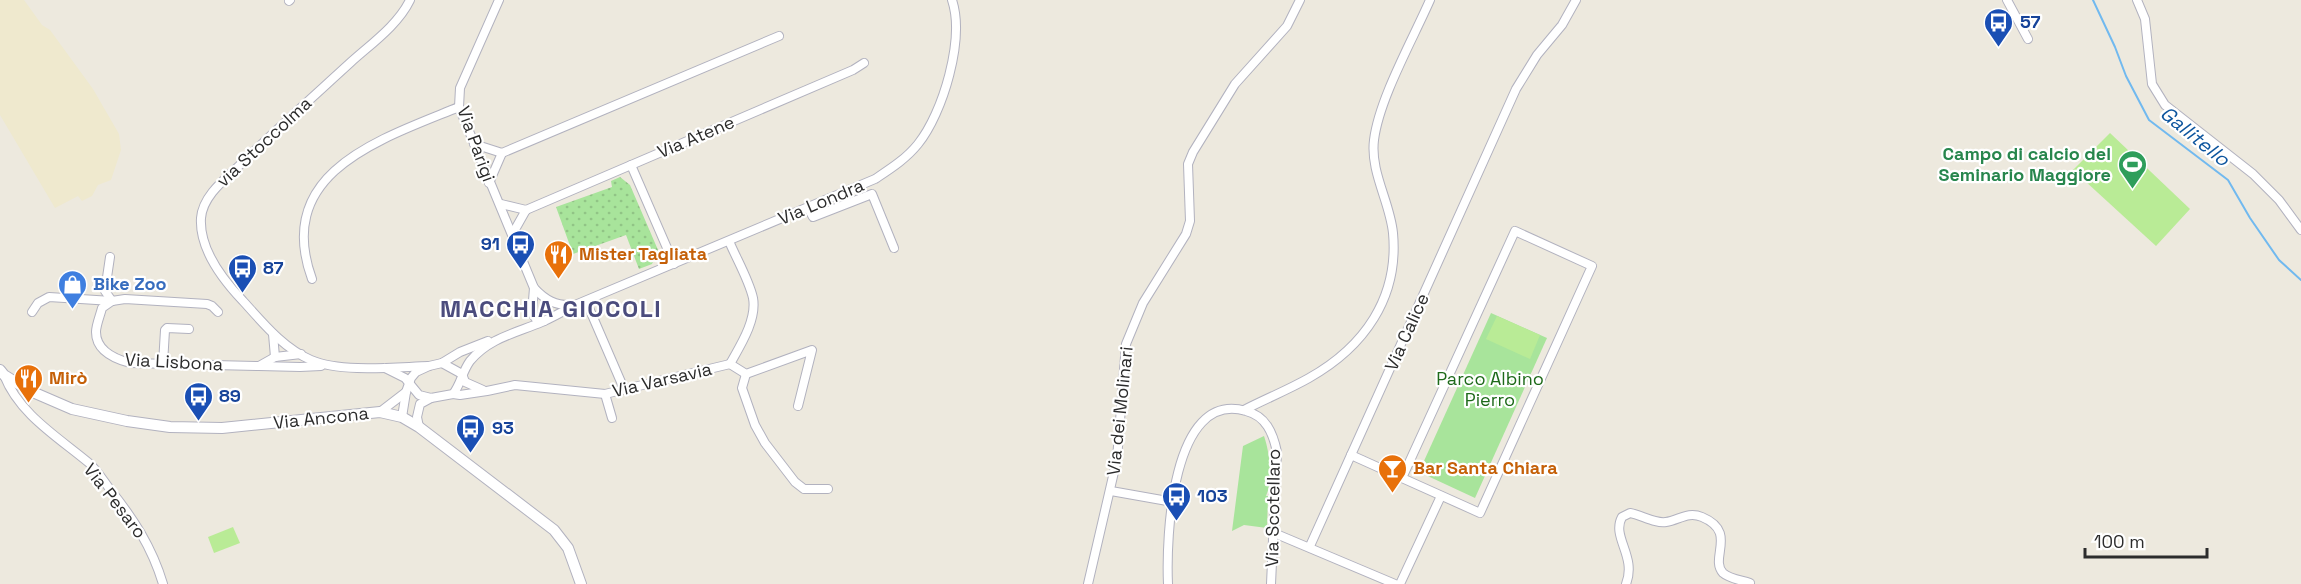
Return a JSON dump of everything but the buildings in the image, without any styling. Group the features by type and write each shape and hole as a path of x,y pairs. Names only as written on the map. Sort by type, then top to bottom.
{"street":[{"name":"via Stoccolma","path":"273,334 226,281 206,248 201,226 203,209 213,190 391,25 410,0"},
{"name":"Via Parigi","path":"499,0 460,88 459,106 534,288"},
{"name":"Via Londra","path":"544,321 575,305 874,179 908,155 918,143 935,113 951,61 957,22 952,0"},
{"name":"Via dei Molinari","path":"1088,584 1111,491 1120,436 1123,362 1126,344 1143,303 1186,234 1190,221 1188,176 1191,158 1235,84 1246,69 1287,26 1300,0"},
{"path":"1168,584 1167,566 1173,502 1185,449 1197,425 1216,412 1226,409 1244,410 1310,378 1346,352 1371,325 1383,302 1391,278 1394,258 1393,231 1377,176 1374,141 1388,93 1430,0"},
{"name":"Via Calice","path":"1310,546 1526,71 1562,25 1576,0"},
{"path":"2007,0 2028,39"},
{"path":"2137,0 2145,19 2152,84 2165,105 2253,174 2279,200 2301,230"},
{"path":"474,144 502,153 779,36"},
{"name":"Via Atene","path":"526,210 853,70 864,63"},
{"path":"312,279 304,255 303,232 308,207 318,188 351,158 394,134 459,106"},
{"path":"489,183 502,153"},
{"path":"631,165 674,264"},
{"path":"808,208 813,217 872,194 894,248"},
{"path":"501,204 526,210 513,233"},
{"path":"1351,455 1441,496 1480,513 1592,266 1515,231 1402,478"},
{"path":"729,241 753,299 752,316 746,334 730,364 746,374"},
{"path":"110,257 105,291 112,301"},
{"path":"534,288 550,302 558,305 575,305"},
{"path":"534,288 533,308 536,319 544,321"},
{"path":"32,312 38,303 49,297 207,304 218,312"},
{"name":"Via Lisbona","path":"112,301 102,308 96,334 102,347 112,358 130,363 300,367 329,365"},
{"path":"585,301 624,389"},
{"path":"520,330 533,308 550,302"},
{"path":"273,334 301,354 329,365 385,368 429,366 442,363 460,352 544,321"},
{"path":"163,364 165,330 167,328 189,329"},
{"path":"273,334 274,357"},
{"path":"453,394 459,387 462,374 478,352 497,338"},
{"path":"746,374 812,350 798,406"},
{"path":"259,366 274,357 301,354"},
{"path":"442,363 462,374 465,382 487,391"},
{"name":"Via Varsavia","path":"487,391 516,385 605,394 730,364"},
{"path":"402,417 408,388 416,372 429,366"},
{"path":"385,368 405,378 408,388 419,395 431,398"},
{"name":"Via Ancona","path":"2,372 28,390 72,409 127,421 170,427 222,428 380,412 402,417 419,427 554,530 568,548 581,584"},
{"name":"Via Pesaro","path":"2,372 10,390 30,414 91,465 132,518 146,541 163,584"},
{"path":"746,374 742,388 755,425 765,444 795,482 804,489 828,489"},
{"path":"380,412 408,388"},
{"path":"402,417 431,398 487,391"},
{"path":"605,394 612,418"},
{"path":"419,427 417,417 420,404"},
{"name":"Via Scotellaro","path":"1244,410 1261,418 1275,442 1277,459 1271,584"},
{"path":"1111,491 1173,502"},
{"path":"1400,584 1441,496"},
{"path":"1626,584 1630,564 1618,527 1622,517 1630,513 1663,523 1685,515 1704,517 1721,535 1719,564 1722,572 1750,583"},
{"path":"1274,532 1395,584"}],"shaded area":[{"path":"0,0 24,0 42,25 50,30 93,89 119,134 121,150 111,180 98,185 92,196 82,201 78,196 55,208 0,115"}],"green space":[{"name":"Campo di calcio del Seminario Maggiore","path":"2110,133 2190,209 2156,246 2073,170"},
{"path":"620,177 630,185 658,250 652,264 639,269 626,235 573,254 556,207 612,187 611,181"},
{"name":"Parco Albino Pierro","path":"1491,313 1547,338 1475,498 1419,472"},
{"path":"1497,316 1540,335 1530,359 1486,339"},
{"path":"1264,436 1270,467 1266,496 1268,496 1267,528 1244,525 1232,531 1243,446"},
{"path":"233,527 240,543 214,553 208,537"}],"waterway":[{"name":"Gallitello","path":"2093,0 2126,76 2149,120 2228,180 2250,218 2279,260 2301,280"}],"place":[{"name":"57","path":"1999,48"},
{"name":"Campo di calcio del Seminario Maggiore","path":"2132,190"},
{"name":"91","path":"521,270"},
{"name":"Mister Tagliata","path":"558,280"},
{"name":"87","path":"242,294"},
{"name":"Bike Zoo","path":"72,310"},
{"name":"Mirò","path":"28,404"},
{"name":"89","path":"198,422"},
{"name":"93","path":"471,454"},
{"name":"Bar Santa Chiara","path":"1392,494"},
{"name":"103","path":"1176,522"}],"district":[{"name":"MACCHIA GIOCOLI","path":"551,309"}]}
